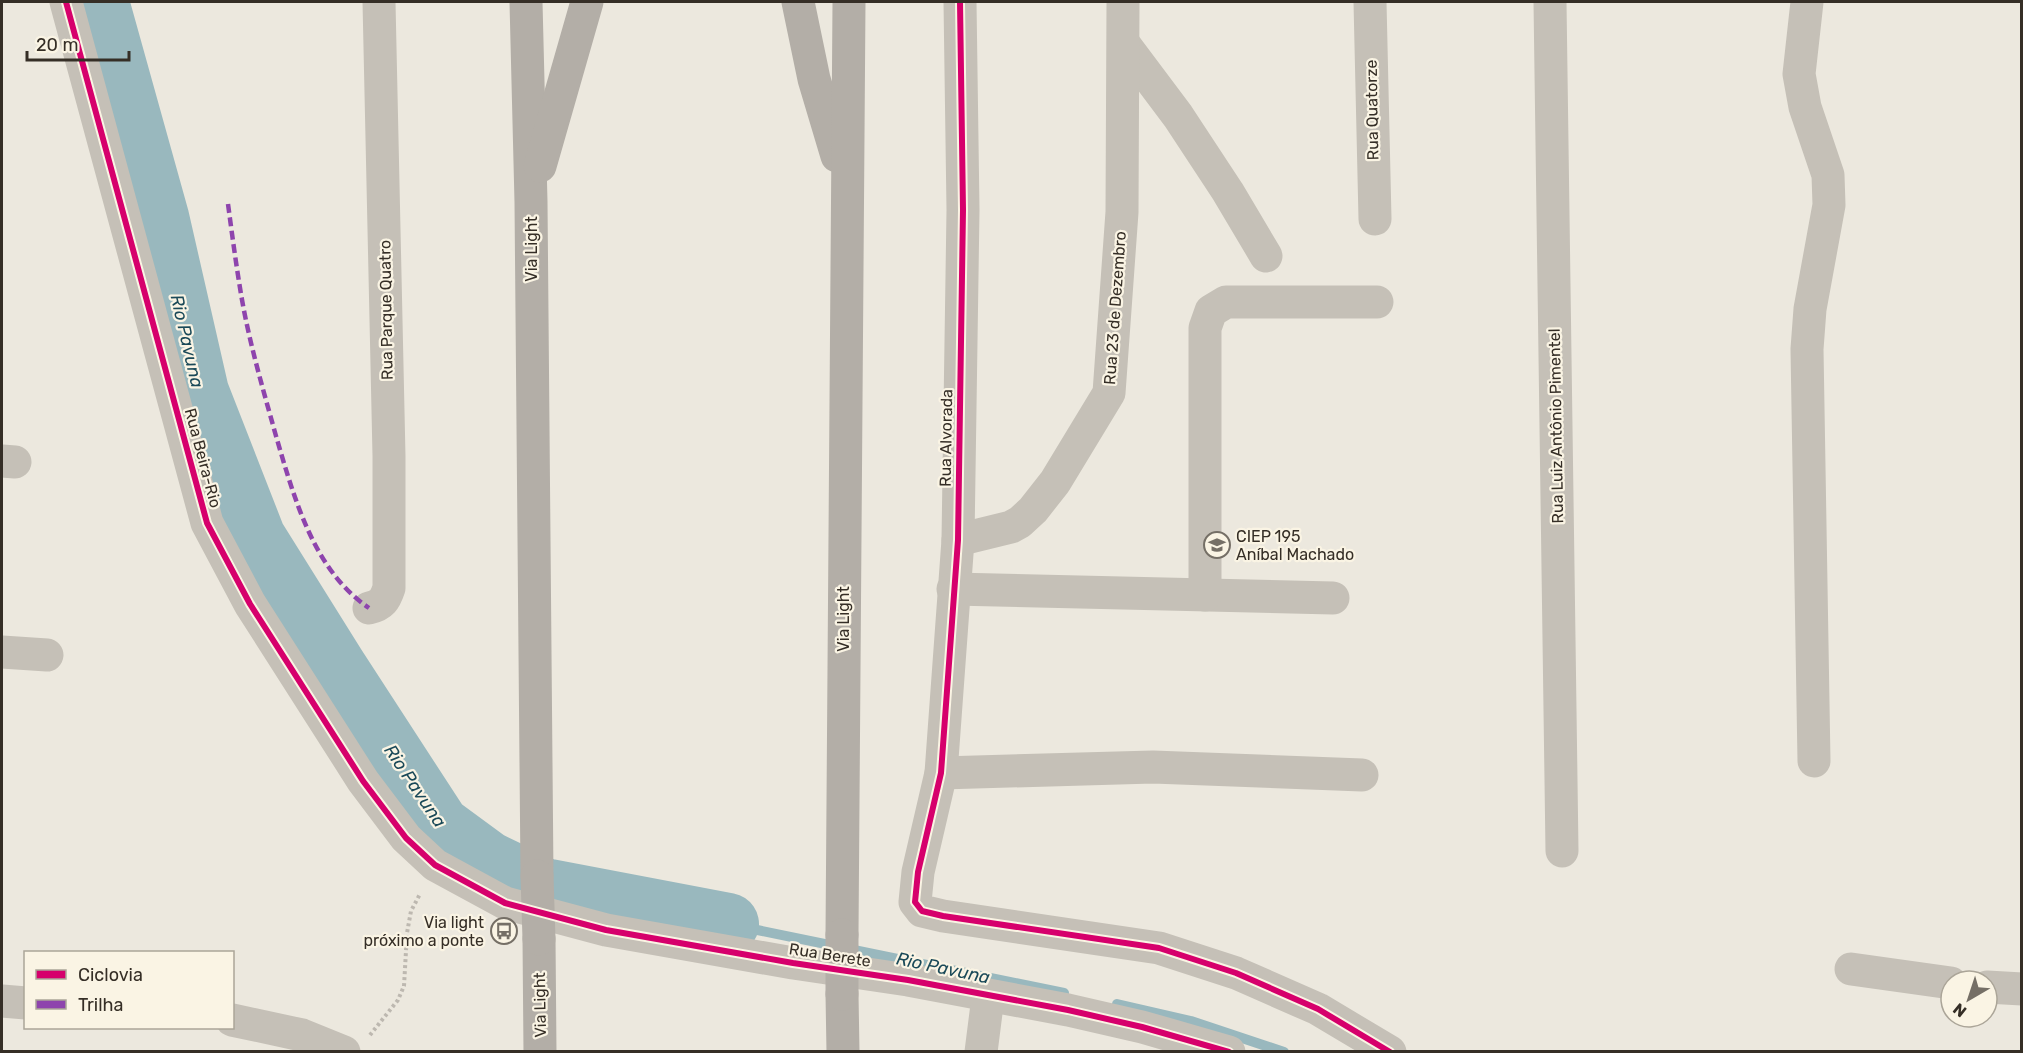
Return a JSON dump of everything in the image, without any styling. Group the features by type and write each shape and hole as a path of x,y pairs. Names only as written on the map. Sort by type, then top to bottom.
{"main road":[{"name":"Via Light","path":"526,2 531,202 540,1052"},
{"path":"531,202 587,2"},
{"path":"798,2 814,79 846,186"},
{"name":"Via Light","path":"843,1052 841,883 849,2"}],"street":[{"name":"Rua Beira-Rio","path":"66,2 207,523 250,604 363,781 406,838 435,865"},
{"name":"Rua Parque Quatro","path":"369,608 380,605 386,598 389,588 379,2"},
{"name":"Rua Alvorada","path":"960,2 963,210 958,540 941,772 918,872 915,902 922,911 1159,948 1236,973 1308,1005 1390,1052"},
{"name":"Rua 23 de Dezembro","path":"958,540 1011,527 1033,510 1055,482 1109,393 1122,212 1123,2"},
{"name":"Rua Quatorze","path":"1370,2 1375,219"},
{"name":"Rua Luiz Antônio Pimentel","path":"1550,2 1562,851"},
{"path":"1807,2 1799,74 1805,107 1828,175 1829,205 1810,309 1807,349 1814,761"},
{"path":"1124,44 1178,116 1228,192 1266,256"},
{"path":"1205,595 1205,328 1211,311 1226,302 1377,302"},
{"path":"953,589 1333,598"},
{"path":"2,652 47,655"},
{"path":"941,772 1153,767 1362,775"},
{"name":"Rua Berete","path":"435,865 505,903 606,930 793,963 908,980 987,997 1068,1010 1132,1024 1229,1052"},
{"path":"1851,969 1939,981"},
{"path":"1999,988 2022,989"},
{"path":"981,1052 987,997"},
{"path":"2,1001 24,1003"},
{"path":"234,1020 354,1047"}],"path":[{"path":"354,1047 387,1016 404,986 407,933 411,911 435,865"}],"waterway":[{"name":"Rio Pavuna","path":"98,2 158,217 198,392 255,538 439,826 488,862 544,889 728,924"},
{"name":"Rio Pavuna","path":"728,924 1064,993"},
{"name":"Rio Pavuna","path":"1117,1004 1191,1021 1284,1052"}],"marked path":[{"path":"228,204 248,330 290,483 308,531 333,574 369,608"}],"cycle path":[{"path":"66,2 207,523 250,604 363,781 406,838 435,865 505,903 606,930 793,963 908,980 1068,1010 1142,1027 1229,1052"},
{"path":"960,2 963,210 958,540 941,773 918,872 915,902 922,911 943,916 1159,948 1236,973 1318,1009 1390,1052"}],"place":[{"name":"CIEP 195 Aníbal Machado","path":"1217,545"},
{"name":"Via light próximo a ponte","path":"504,931"}]}
